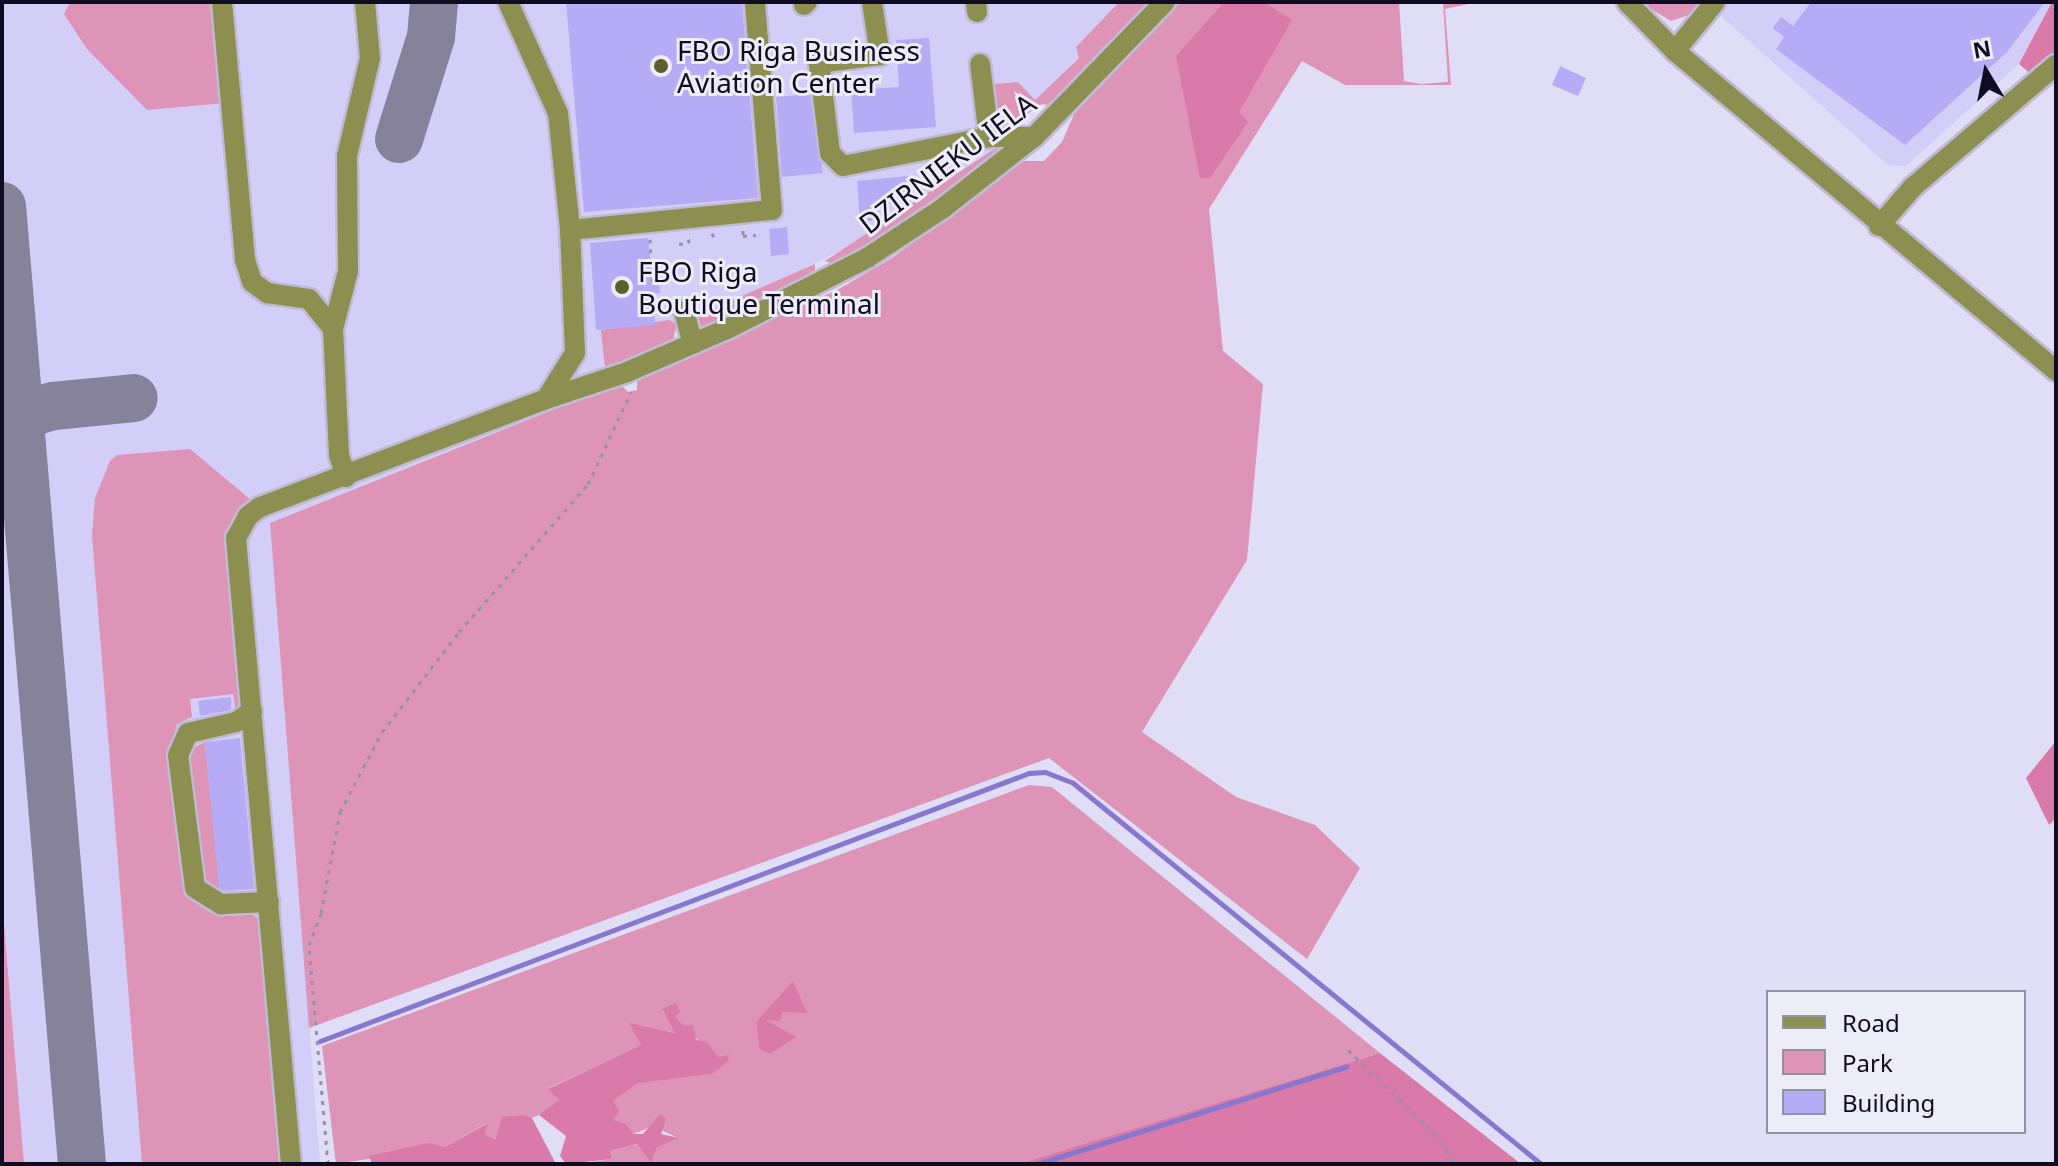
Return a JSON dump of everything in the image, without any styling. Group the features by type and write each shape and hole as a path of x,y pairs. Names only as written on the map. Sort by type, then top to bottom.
{"street":[{"path":"222,2 245,260 252,282 267,293 309,299 327,292 348,271"},
{"path":"346,477 339,455 333,329 348,271 344,178 369,68 365,2"},
{"path":"508,2 558,113 570,230 575,353 546,399"},
{"path":"570,230 772,210 755,2"},
{"path":"872,2 880,55 819,63 830,153 843,166 989,137 1034,137"},
{"name":"DZIRNIEKU IELA","path":"291,1164 236,538 248,516 260,507 546,399 598,383 629,382 693,344 867,258 943,208 1034,137 1165,2"},
{"path":"1627,2 1675,51 1879,226 2056,371"},
{"path":"1675,51 1715,2"},
{"path":"980,64 989,137"},
{"path":"1879,226 1913,187 2056,65"},
{"path":"309,299 333,329"},
{"path":"684,311 693,344"},
{"path":"252,711 236,722 188,733 178,755 195,888 221,904 269,902"}],"path":[{"path":"678,236 767,229"},
{"path":"743,230 743,236 756,235"},
{"path":"712,233 715,240"},
{"path":"679,244 689,243 688,235"},
{"path":"652,281 650,238 664,237"},
{"path":"328,1164 309,945 321,913 340,812 382,732 459,632 588,484 629,382"},
{"path":"1348,1050 1434,1133 1456,1164"}],"shaded area":[{"path":"2,2 1119,2 1076,47 1079,57 1035,100 1018,82 1001,145 877,232 798,272 604,356 600,391 270,523 320,1164 2,1164"},
{"path":"1224,2 1264,2 1292,20 1239,112 1248,122 1210,178 1200,178 1176,56"},
{"path":"1705,2 2052,2 2019,64 1906,166 1888,165"},
{"path":"2052,2 2056,2 2056,52 2032,75 2019,64"},
{"path":"2056,741 2056,818 2049,825 2026,778"},
{"path":"793,981 807,1013 782,1012 780,1021 766,1020 796,1037 770,1054 759,1048 757,1021"},
{"path":"676,1003 680,1012 675,1017 684,1026 693,1025 696,1040 707,1042 718,1057 729,1055 728,1061 712,1074 638,1083 613,1101 619,1112 613,1120 626,1124 633,1134 643,1134 660,1114 666,1119 661,1134 679,1138 657,1147 651,1163 637,1144 610,1151 612,1159 566,1164 560,1156 566,1136 539,1115 559,1100 548,1089 641,1045 629,1023 675,1033 662,1009"},
{"path":"1380,1053 1521,1164 1018,1164"},
{"path":"525,1115 532,1118 556,1164 372,1164 369,1156 429,1143 445,1147 488,1123 485,1135 496,1139 502,1117"}],"green space":[{"path":"70,2 215,2 225,103 147,110 87,49 64,14"},
{"path":"1119,2 1152,2 1049,105 1042,104 1000,132 995,84 1018,82 1035,100 1079,58 1076,47"},
{"path":"1180,2 1399,2 1404,81 1421,84 1448,82 1443,2 1478,2 1445,9 1451,85 1345,85 1302,61 1209,209 1223,351 1263,384 1247,560 1142,732 1236,797 1315,825 1360,868 1307,959 1049,758 309,1028 270,523 600,391 621,385 628,392 637,390 637,380 839,289 892,258 1024,161 1044,161 1062,142 1075,112"},
{"path":"1639,2 1702,2 1695,13 1671,21"},
{"path":"1005,142 1002,151 887,232 835,265 825,261"},
{"path":"815,264 815,275 706,328 697,324 694,317"},
{"path":"669,320 677,324 672,344 605,370 601,330"},
{"path":"190,449 251,500 244,507 244,705 236,712 233,694 190,699 192,717 177,724 173,740 187,883 197,902 209,910 249,911 258,919 283,1164 142,1164 92,535 95,498 110,461 117,455"},
{"path":"205,742 220,892 205,884 200,874 188,761 188,751"},
{"path":"1029,785 1052,787 1380,1053 1018,1164 577,1164 612,1159 610,1151 638,1144 651,1162 657,1146 678,1138 653,1126 633,1134 613,1120 613,1101 638,1082 712,1074 718,1057 662,1010 676,1033 630,1024 642,1045 549,1088 559,1100 557,1107 532,1118 525,1115 497,1139 484,1135 487,1123 445,1147 336,1164 322,1046"},
{"path":"2,900 14,1045 24,1164 2,1164"}],"building":[{"name":"FBO Riga Business Aviation Center","path":"566,2 742,2 758,198 584,212"},
{"path":"1811,2 2045,2 2007,52 1905,145 1776,49 1784,37 1773,28 1781,17 1793,26"},
{"path":"929,38 936,127 854,133 851,90 899,87 896,40"},
{"path":"1560,66 1586,78 1578,96 1552,85"},
{"path":"810,94 823,173 782,177 776,97"},
{"path":"908,176 911,202 878,205 880,220 860,222 857,181"},
{"path":"787,227 789,254 771,256 769,229"},
{"name":"FBO Riga Boutique Terminal","path":"648,238 651,268 658,268 660,293 653,293 655,325 596,330 590,243"},
{"path":"231,697 231,710 200,716 198,701"},
{"path":"240,738 254,889 224,891 219,888 205,742"}],"waterway":[{"path":"320,1041 1029,773 1045,772 1073,783 1541,1164"},
{"path":"1037,1164 1347,1066"}],"taxiway":[{"path":"399,139 431,37 434,2"},
{"path":"2,206 82,1164"},
{"path":"10,431 36,411 53,406 134,398"}],"place":[{"name":"FBO Riga Business Aviation Center","path":"661,66"},
{"name":"FBO Riga Boutique Terminal","path":"622,287"}]}
